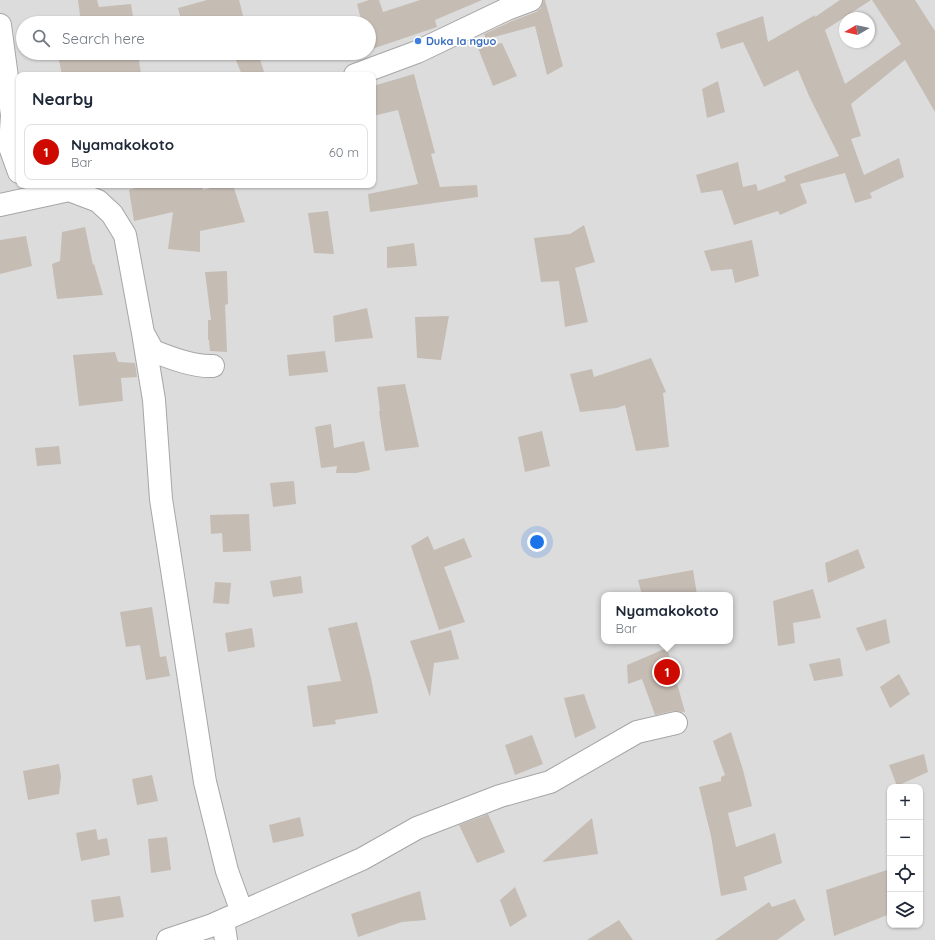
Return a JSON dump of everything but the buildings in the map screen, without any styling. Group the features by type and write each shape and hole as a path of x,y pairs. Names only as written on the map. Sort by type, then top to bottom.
{"street":[{"path":"363,72 417,52 507,9 531,0"},
{"path":"0,26 9,83 12,115 10,147 16,164"},
{"path":"0,205 28,191 68,190 77,188"},
{"path":"68,190 98,201 112,214 125,235 154,400 161,499 205,782 227,871 230,924"},
{"path":"143,333 153,351 188,364 203,367 213,366"},
{"path":"168,940 230,924 362,859 417,828 500,796 550,782 637,732 676,723"}],"shaded area":[{"path":"0,0 935,0 935,940 0,940"}],"place":[{"name":"Duka la nguo","path":"418,41"},
{"name":"Nyamakokoto","path":"667,672"}]}
